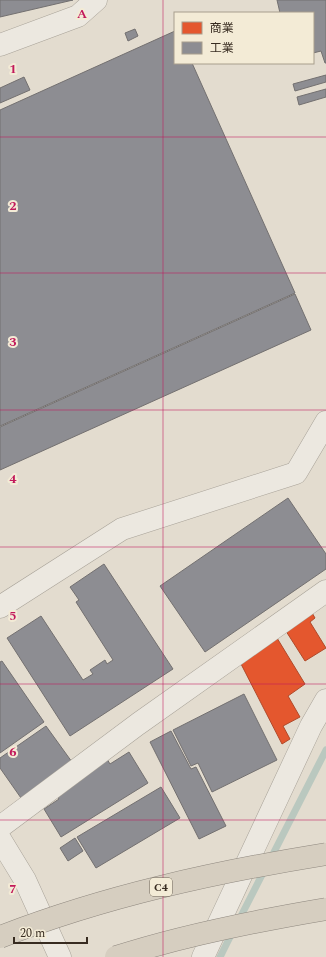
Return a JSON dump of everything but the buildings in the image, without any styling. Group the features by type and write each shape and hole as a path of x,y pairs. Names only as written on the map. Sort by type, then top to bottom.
{"highway":[{"name":"C4","path":"0,938 31,925 141,891 257,865 326,854"},
{"path":"116,957 155,944 261,920 326,909"}],"street":[{"path":"0,45 78,16 96,0"},
{"path":"0,607 122,530 296,473 326,422"},
{"path":"0,827 138,724 326,591"},
{"path":"203,957 311,726 326,700"},
{"path":"0,839 25,880 60,957"}],"waterway":[{"path":"270,860 326,750"},
{"path":"239,920 265,869"},
{"path":"220,957 233,931"}]}
